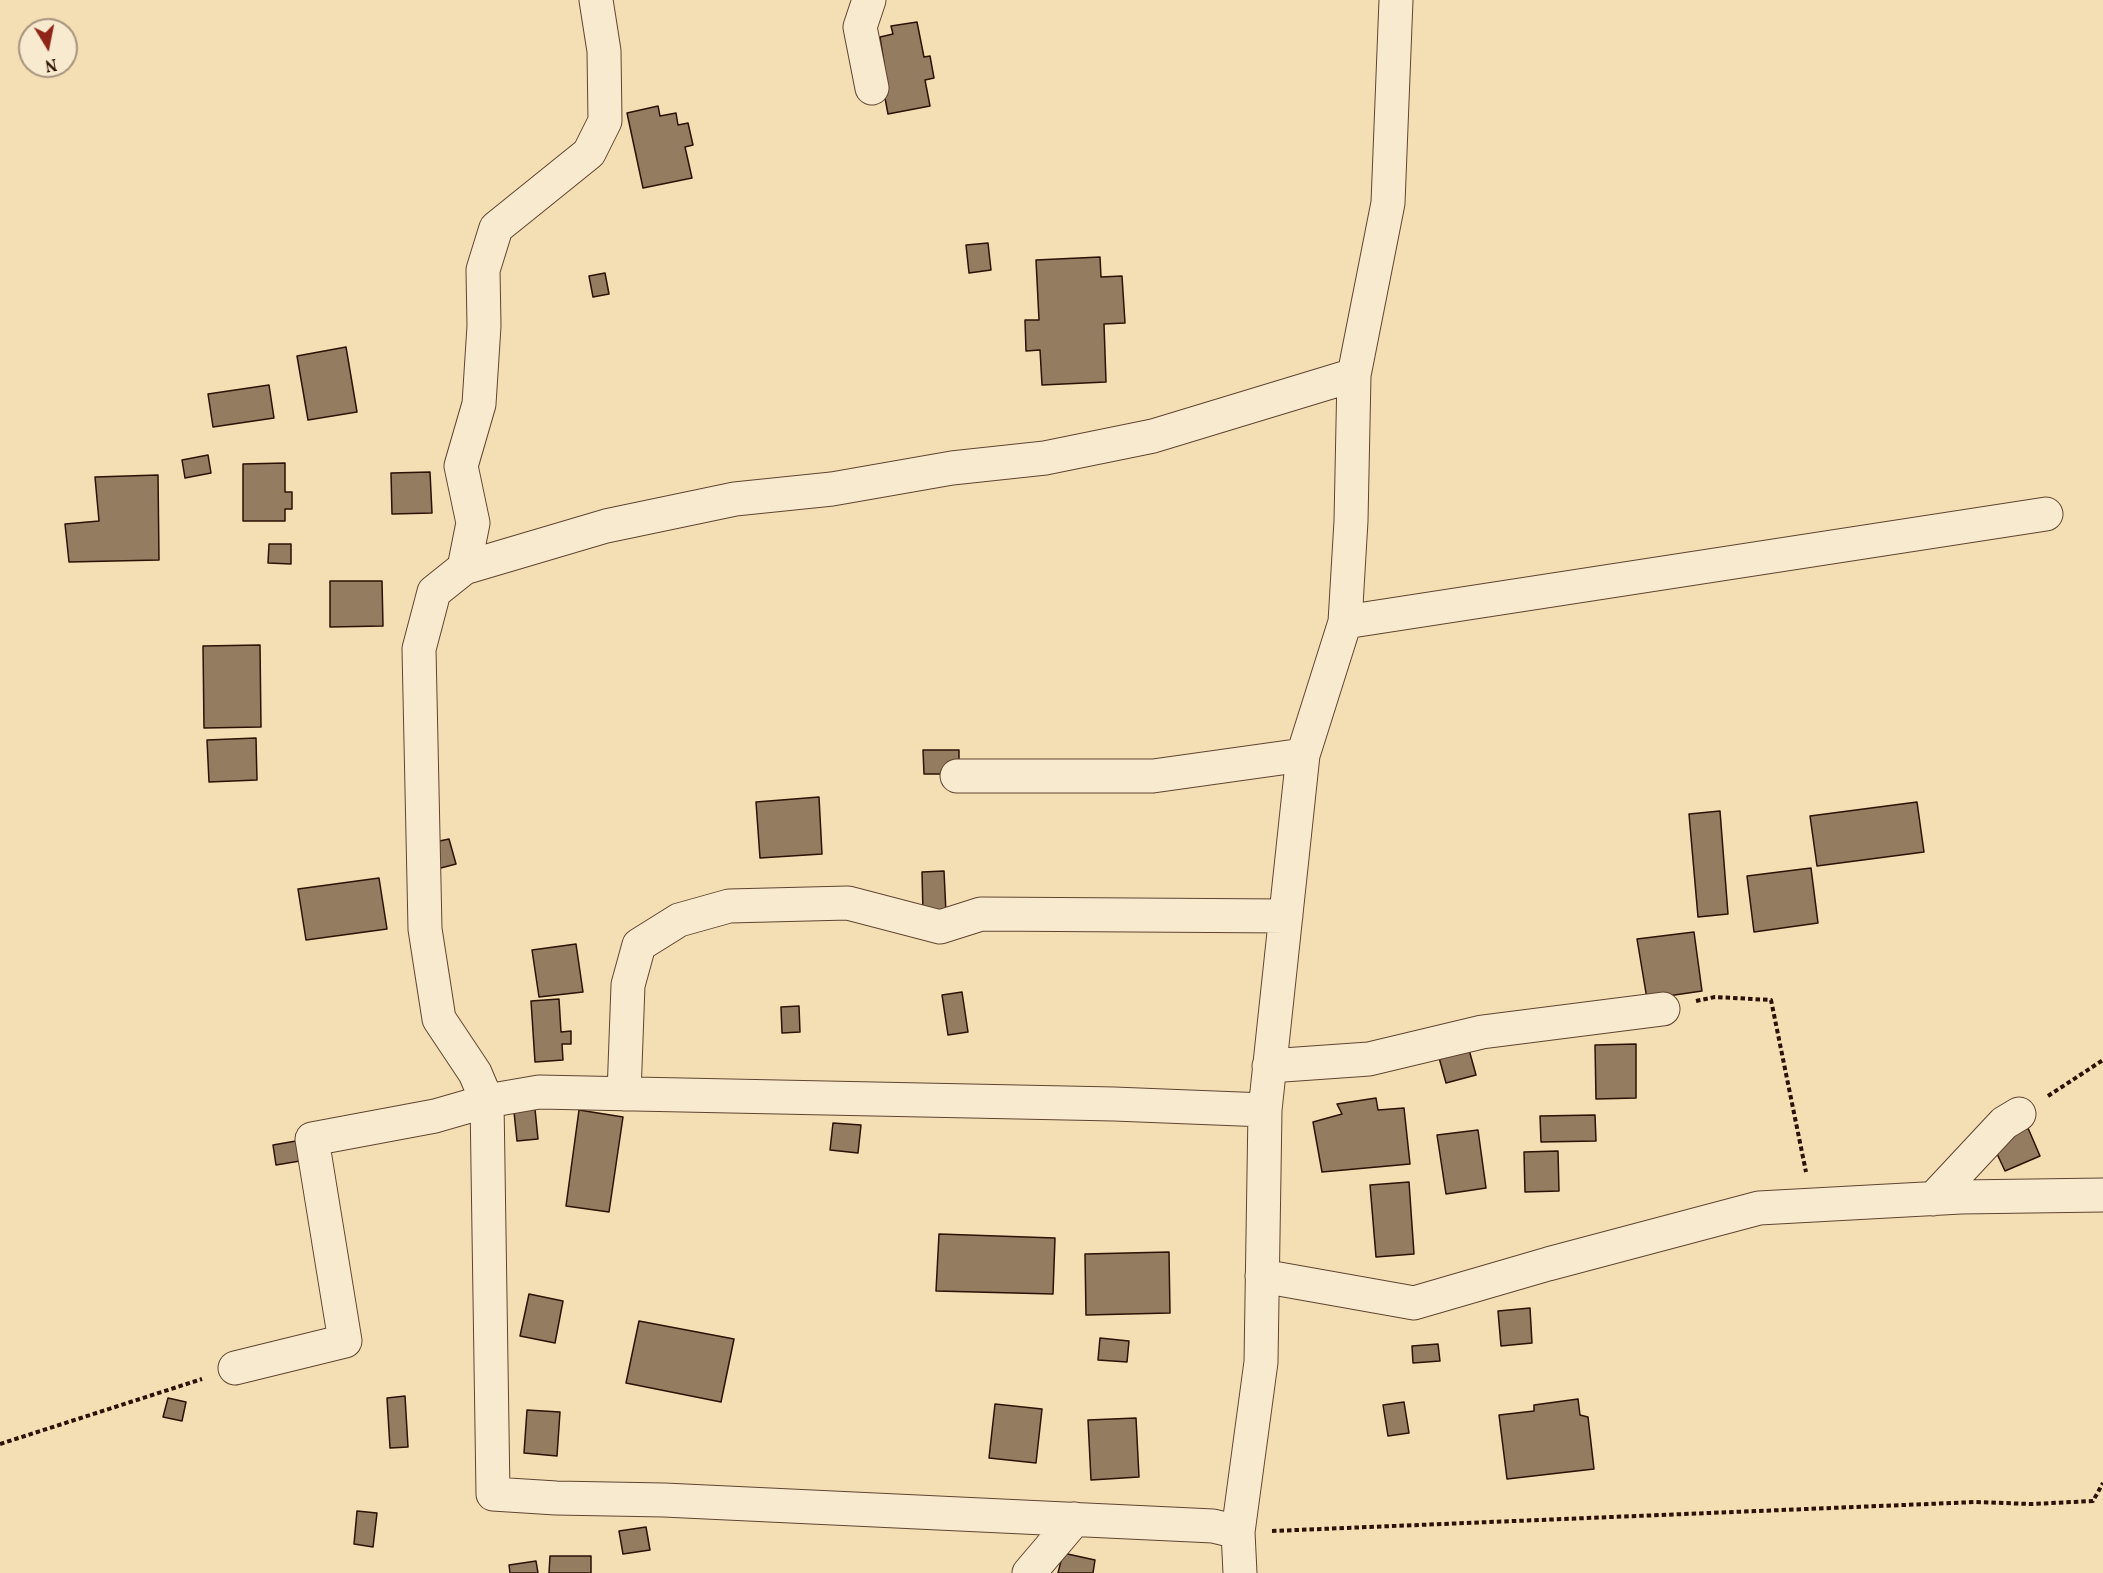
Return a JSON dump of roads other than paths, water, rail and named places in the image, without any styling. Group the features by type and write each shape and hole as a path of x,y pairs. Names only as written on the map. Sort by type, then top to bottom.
{"street":[{"path":"464,568 473,522 461,466 479,404 484,326 483,270 496,228 589,153 605,121 604,51 596,0"},
{"path":"869,0 860,27 872,88"},
{"path":"1240,1573 1238,1532 1261,1362 1264,1110 1303,755 1345,622 1351,521 1354,375 1388,203 1396,0"},
{"path":"1238,1532 1213,1526 493,1494 488,1101 475,1073 439,1019 426,929 419,649 434,592 464,568 606,526 735,499 832,489 952,468 1045,458 1153,436 1354,375"},
{"path":"1345,622 2046,514"},
{"path":"957,777 1153,776 1303,755"},
{"path":"624,1094 628,985 639,945 679,920 729,906 848,903 940,927 981,914 1286,916"},
{"path":"1269,1066 1369,1059 1482,1032 1663,1009"},
{"path":"235,1368 345,1341 312,1140 435,1116 488,1101 539,1092 1264,1110"},
{"path":"1933,1199 2004,1123 2019,1114"},
{"path":"1262,1276 1414,1303 1548,1264 1759,1208 1933,1199 2103,1195"},
{"path":"1029,1573 1075,1519"}]}
